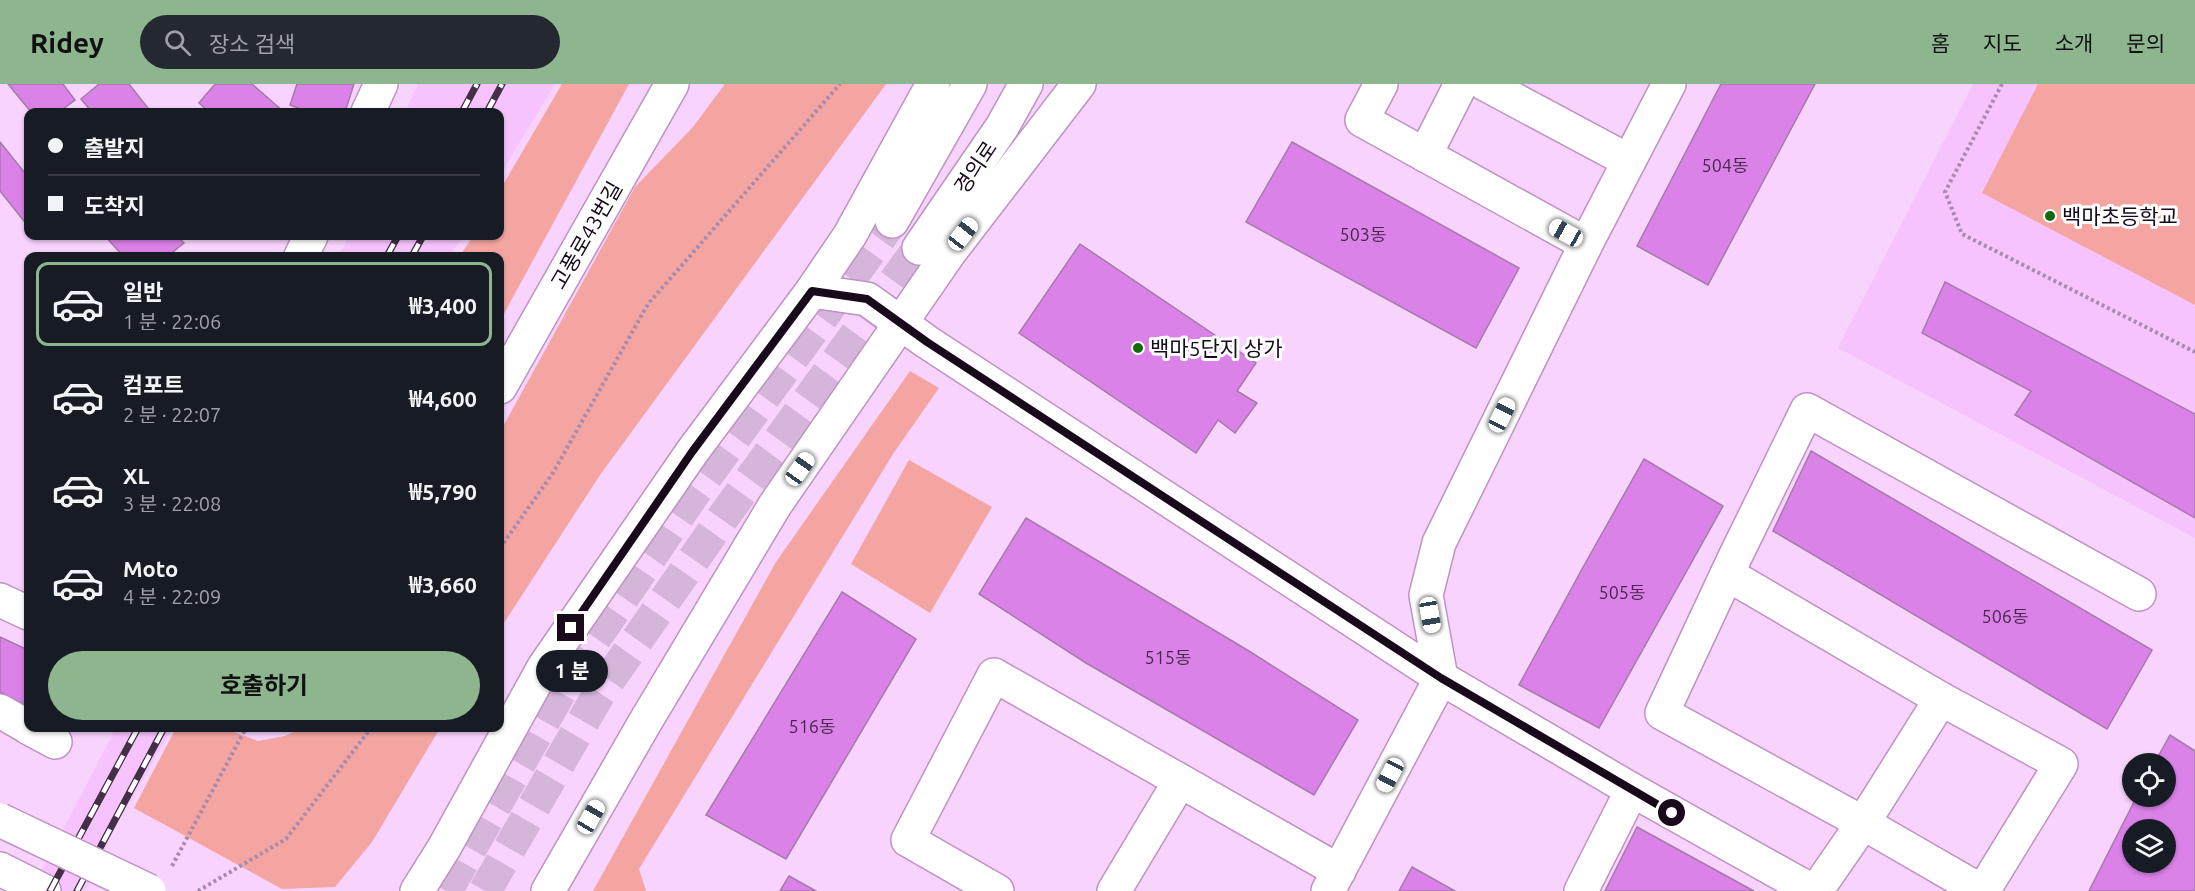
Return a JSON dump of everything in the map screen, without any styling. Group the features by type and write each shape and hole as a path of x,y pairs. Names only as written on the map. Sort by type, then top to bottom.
{"main road":[{"path":"370,108 381,84"},
{"name":"고풍로43번길","path":"504,380 672,84"},
{"path":"417,891 444,848 544,667 692,452 812,291 850,235 933,84"},
{"name":"경의로","path":"892,221 970,84"},
{"name":"경의로","path":"920,248 1002,127 1026,84"},
{"path":"548,891 644,724 775,505 949,253 1079,84"},
{"path":"1381,84 1362,120 1586,244"},
{"path":"1425,155 1461,84"},
{"path":"1485,84 1629,161"},
{"path":"997,891 908,840 994,675 1180,781 1334,881 1441,678 1426,594 1439,543 1629,161 1662,86"},
{"path":"812,291 867,299 901,325 1441,678 1632,790 1814,891 1863,823 1941,699"},
{"path":"1727,574 1941,699 2061,764 1982,891 1662,713 1727,574 1807,410 2139,594"},
{"path":"0,600 24,611"},
{"path":"0,711 24,725"},
{"path":"1114,891 1180,781"},
{"path":"1581,891 1632,790"},
{"path":"0,820 159,881"},
{"path":"0,869 44,891"}],"path":[{"path":"504,542 553,473 648,304 840,84"},
{"path":"2002,84 1945,192 1962,234 2195,352"},
{"path":"159,881 244,732"},
{"path":"198,891 286,839 368,732"}],"shaded area":[{"path":"418,84 555,84 504,168 504,108 407,108"},
{"path":"562,84 629,84 504,314 504,252 463,252 470,240 504,240 504,183"},
{"path":"725,84 886,84 600,475 504,623 504,425 635,187 693,127"},
{"name":"백마초등학교","path":"1973,84 2195,84 2195,538 1838,348"},
{"path":"2038,84 2195,84 2195,305 1982,193"},
{"path":"347,240 460,240 453,252 341,252"},
{"path":"910,371 939,388 893,454 639,869 646,891 593,891 776,562"},
{"path":"909,460 992,507 930,613 851,564"},
{"path":"114,732 170,732 114,830 85,891 31,891"},
{"path":"174,732 234,732 258,741 294,732 438,732 372,842 335,887 282,889 134,808"}],"building":[{"path":"8,84 63,84 75,100 64,108 28,108"},
{"path":"99,84 129,84 148,108 89,108 81,99"},
{"path":"215,84 252,84 279,108 205,108 199,103"},
{"path":"297,84 354,84 346,108 298,108 290,105"},
{"path":"1721,84 1815,84 1708,285 1637,246"},
{"path":"0,142 24,172 24,221 0,191"},
{"path":"1292,142 1519,268 1476,348 1246,222"},
{"path":"109,240 181,240 184,243 173,252 119,252"},
{"name":"백마5단지 상가","path":"1080,244 1256,363 1237,391 1257,403 1235,433 1218,420 1196,453 1019,333"},
{"path":"1945,282 2195,414 2195,518 2015,415 2031,391 1922,333"},
{"path":"1811,451 2152,650 2107,729 1773,531"},
{"path":"1644,459 1723,506 1599,728 1519,685"},
{"path":"1026,518 1249,651 1358,720 1314,795 1086,663 979,594"},
{"path":"842,592 916,639 786,859 706,815"},
{"path":"0,637 24,648 24,704 0,692"},
{"path":"2170,735 2195,751 2195,891 2089,891 2122,826 2122,873 2176,873 2176,819 2125,819 2131,807 2176,807 2176,753 2160,753"},
{"path":"1637,827 1752,890 1754,891 1605,891"},
{"path":"1412,867 1455,891 1399,891"},
{"path":"789,876 816,891 780,891"}],"tunnel":[{"path":"446,891 570,675 692,496 892,221"},
{"path":"485,891 599,694 724,516 919,248"}],"railway":[{"path":"464,108 477,84"},
{"path":"489,108 502,84"},
{"path":"389,252 396,240"},
{"path":"414,252 421,240"},
{"path":"50,891 136,732"},
{"path":"77,891 162,732"}],"place":[{"name":"백마초등학교","path":"2050,216"},
{"name":"백마5단지 상가","path":"1138,348"}],"route":[{"path":"571,628 692,452 812,291 867,299 901,325 1441,678 1672,813"}]}
